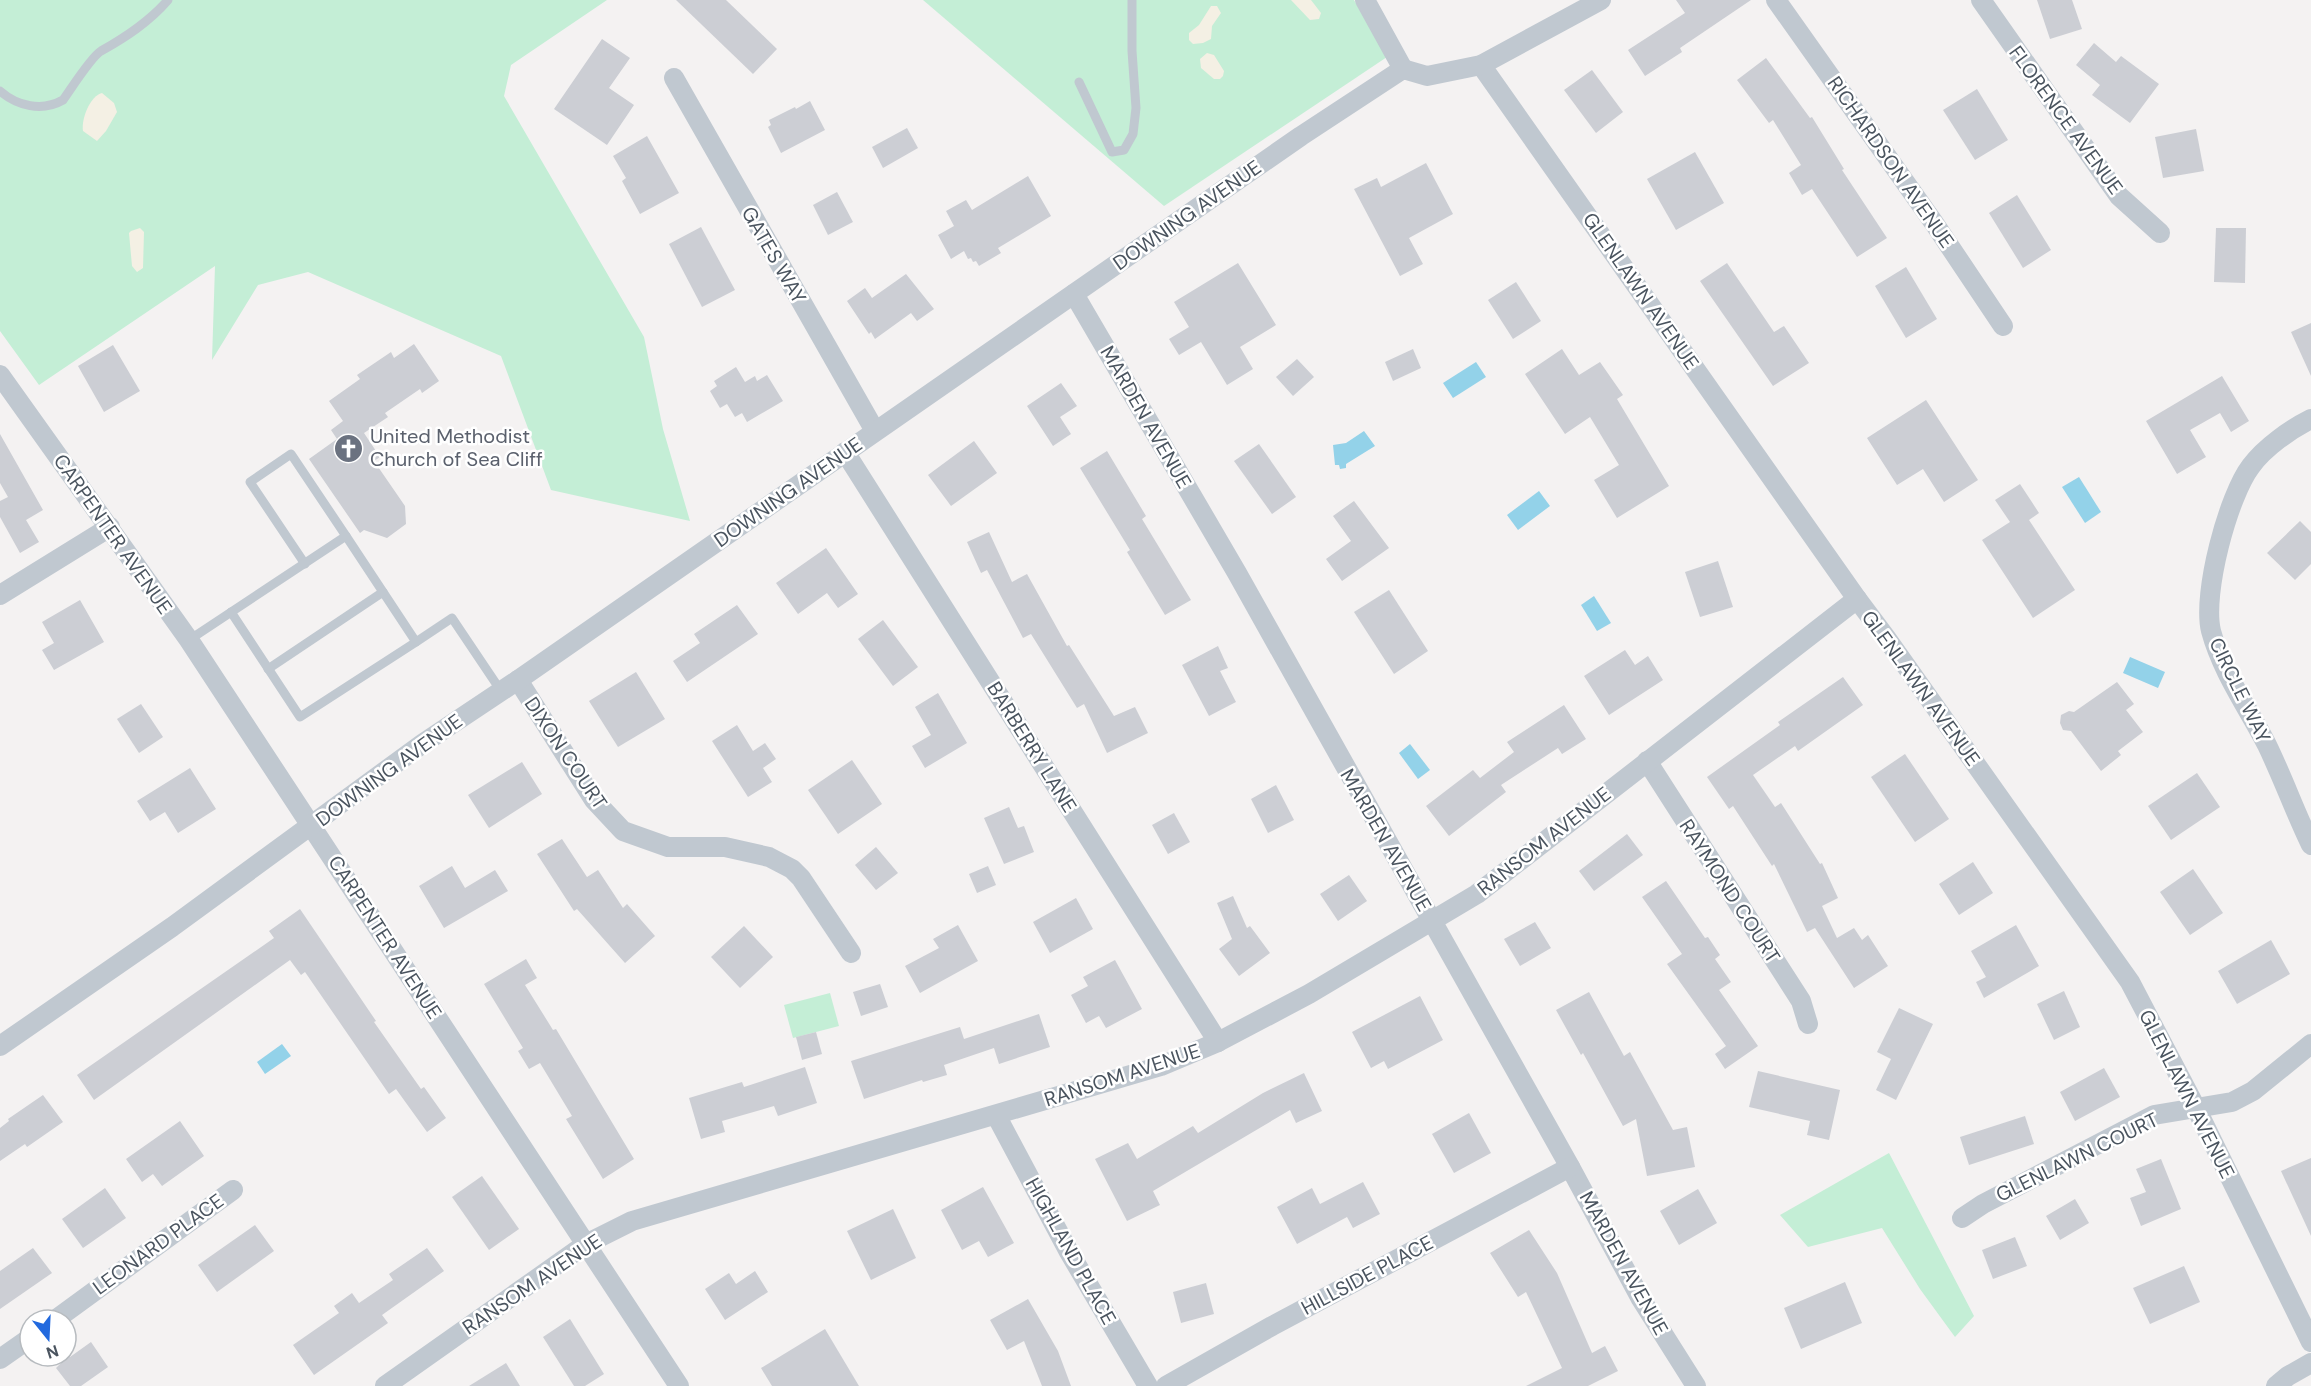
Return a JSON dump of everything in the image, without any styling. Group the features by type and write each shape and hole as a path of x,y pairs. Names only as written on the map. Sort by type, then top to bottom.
{"street":[{"path":"1365,0 1403,69 1427,76 1481,65 1601,0"},
{"name":"RICHARDSON AVENUE","path":"1776,0 1927,213 2003,326"},
{"name":"FLORENCE AVENUE","path":"1980,0 2119,196 2160,233"},
{"name":"GLENLAWN AVENUE","path":"1481,65 2130,982 2196,1108 2311,1342"},
{"name":"DOWNING AVENUE","path":"0,1046 171,927 422,744 518,680 1301,136 1403,69"},
{"name":"GATES WAY","path":"674,78 875,431"},
{"name":"MARDEN AVENUE","path":"1074,294 1237,573 1570,1167 1641,1299 1696,1386"},
{"name":"CARPENTER AVENUE","path":"0,375 189,640 679,1386"},
{"name":"CIRCLE WAY","path":"2311,419 2290,430 2251,466 2232,501 2222,534 2209,601 2211,630 2224,664 2267,746 2311,845"},
{"name":"BARBERRY LANE","path":"845,452 1218,1042"},
{"path":"0,596 110,527"},
{"name":"RANSOM AVENUE","path":"385,1386 586,1244 632,1221 1161,1066 1218,1042 1397,943 1431,920 1477,894 1857,599"},
{"name":"DIXON COURT","path":"518,680 594,800 623,831 668,847 725,847 769,857 801,878 851,954"},
{"name":"RAYMOND COURT","path":"1647,761 1801,1001 1808,1024"},
{"name":"GLENLAWN COURT","path":"1962,1218 1983,1204 2154,1115 2232,1102 2253,1091 2311,1044"},
{"name":"HIGHLAND PLACE","path":"996,1115 1069,1252 1148,1386"},
{"name":"HILLSIDE PLACE","path":"1166,1386 1282,1320 1570,1167"},
{"name":"LEONARD PLACE","path":"71,1308 233,1190"},
{"path":"0,1359 18,1346"},
{"path":"2276,1386 2311,1363"}],"lane":[{"path":"0,91 23,104 38,107 55,105 63,100 99,52 122,40 157,13 168,0"},
{"path":"1079,82 1112,152 1124,150 1133,134 1136,108 1132,51 1132,0"},
{"path":"305,564 250,482 291,454 416,642"},
{"path":"189,640 346,536"},
{"path":"268,669 383,592"},
{"path":"231,612 300,717 452,618 501,691"}],"green space":[{"path":"0,0 607,0 511,65 504,96 644,337 663,429 690,521 551,490 501,356 308,272 258,285 212,360 215,266 39,385 0,331"},
{"path":"923,0 1354,0 1387,57 1164,206"},
{"path":"830,993 839,1026 793,1038 784,1005"},
{"path":"1889,1153 1974,1316 1955,1337 1920,1289 1882,1228 1808,1247 1780,1215"}],"sand":[{"path":"1291,0 1311,0 1321,13 1319,19 1310,20"},
{"path":"1211,6 1217,6 1221,13 1212,26 1211,39 1193,44 1189,40 1189,33 1199,25"},
{"path":"1207,53 1214,55 1224,71 1220,79 1214,79 1201,68 1200,59"},
{"path":"102,93 114,103 117,112 97,141 83,131 83,126 90,103"},
{"path":"140,228 144,232 143,268 137,272 132,266 129,233"}],"water":[{"path":"1476,362 1486,377 1453,398 1443,383"},
{"path":"1364,431 1375,446 1346,464 1346,468 1340,469 1339,465 1335,465 1333,445 1346,443"},
{"path":"2079,477 2101,512 2085,523 2062,487"},
{"path":"1539,491 1550,506 1518,530 1507,515"},
{"path":"1594,596 1611,623 1597,631 1581,605"},
{"path":"2130,657 2165,672 2158,688 2123,673"},
{"path":"1410,744 1430,770 1418,779 1399,753"},
{"path":"282,1044 291,1056 265,1074 257,1062"}],"building":[{"path":"676,0 726,0 777,49 753,74"},
{"path":"1676,0 1751,0 1680,48 1682,52 1645,76 1628,50 1685,13"},
{"path":"2037,0 2072,0 2082,29 2050,39"},
{"path":"602,39 630,58 609,88 634,105 607,145 554,109"},
{"path":"2094,43 2116,62 2121,56 2159,84 2130,123 2092,95 2100,85 2076,65"},
{"path":"1766,58 1810,118 1812,117 1844,169 1842,170 1887,238 1857,257 1812,189 1802,195 1789,173 1801,165 1773,120 1769,123 1737,80"},
{"path":"1592,70 1623,112 1596,133 1564,90"},
{"path":"1977,89 2008,140 1975,160 1943,110"},
{"path":"810,101 825,130 781,153 768,127 771,125 769,120"},
{"path":"907,128 918,148 883,168 872,147"},
{"path":"2196,129 2204,171 2163,178 2155,137"},
{"path":"647,136 679,193 640,214 622,181 626,178 613,156"},
{"path":"1695,152 1724,203 1676,230 1647,179"},
{"path":"1426,163 1453,214 1409,238 1423,264 1400,276 1354,189 1377,178 1381,187"},
{"path":"1028,176 1051,216 998,248 1001,253 979,266 976,261 968,259 964,251 951,259 938,235 954,226 946,211 966,200 972,210"},
{"path":"837,192 853,222 828,235 813,205"},
{"path":"2017,195 2051,250 2023,268 1989,213"},
{"path":"701,227 735,290 702,307 669,244"},
{"path":"2216,228 2246,228 2245,283 2214,282"},
{"path":"1238,263 1276,325 1240,347 1253,369 1227,385 1201,342 1179,355 1169,339 1189,327 1174,302"},
{"path":"1727,263 1774,332 1784,326 1809,363 1773,386 1700,281"},
{"path":"1906,267 1937,319 1906,338 1875,286"},
{"path":"906,274 934,309 917,321 911,313 875,339 871,332 869,334 847,301 865,288 872,298"},
{"path":"1516,282 1541,321 1513,339 1488,300"},
{"path":"2311,323 2311,376 2291,332"},
{"name":"United Methodist Church of Sea Cliff","path":"414,344 439,381 422,393 420,389 385,413 388,417 364,433 380,457 374,461 405,506 406,524 387,538 364,530 360,533 309,459 337,439 331,430 343,421 329,401 360,379 357,375 391,352 394,358"},
{"path":"113,345 140,391 104,412 78,366"},
{"path":"1413,349 1421,368 1393,381 1385,362"},
{"path":"1562,349 1579,375 1600,362 1623,395 1617,399 1669,486 1617,518 1594,480 1619,465 1590,417 1565,434 1525,374"},
{"path":"1297,359 1314,377 1293,396 1276,377"},
{"path":"736,367 745,382 755,376 757,381 767,375 783,401 747,422 742,413 735,417 727,404 720,408 710,391 717,386 714,381"},
{"path":"2222,376 2249,421 2231,432 2220,413 2190,430 2206,457 2177,474 2146,421"},
{"path":"1061,383 1077,406 1060,417 1071,434 1053,446 1027,406"},
{"path":"1926,400 1978,480 1944,502 1923,469 1897,485 1867,438"},
{"path":"0,434 43,510 26,520 39,542 20,553 0,517 0,501 8,497 0,483"},
{"path":"974,441 997,473 951,506 928,475"},
{"path":"1259,444 1296,497 1272,514 1234,461"},
{"path":"1107,451 1146,516 1142,519 1191,600 1165,615 1127,552 1130,550 1080,468"},
{"path":"2020,484 2039,513 2029,520 2075,590 2033,618 1982,540 2010,522 1995,500"},
{"path":"1354,501 1389,548 1342,581 1326,559 1351,541 1333,516"},
{"path":"2300,521 2311,532 2311,564 2295,580 2267,553"},
{"path":"989,532 1012,582 1027,574 1067,646 1069,645 1114,716 1135,707 1148,733 1107,753 1084,704 1077,708 1031,634 1023,638 987,570 981,573 967,542"},
{"path":"826,548 858,594 838,608 827,593 798,614 776,583"},
{"path":"1718,561 1733,607 1700,617 1685,572"},
{"path":"1389,590 1428,651 1394,674 1354,612"},
{"path":"80,600 104,642 54,670 42,650 54,643 42,622"},
{"path":"737,605 758,634 687,682 673,661 700,643 694,634"},
{"path":"883,620 918,667 893,686 858,639"},
{"path":"1218,646 1228,668 1220,671 1236,702 1209,716 1182,665"},
{"path":"1625,650 1635,665 1648,656 1663,680 1609,715 1584,676"},
{"path":"636,672 665,719 618,747 589,701"},
{"path":"1843,677 1863,705 1798,751 1795,746 1753,775 1775,807 1781,803 1820,864 1822,863 1838,898 1822,906 1837,938 1854,928 1862,940 1868,935 1888,966 1854,988 1815,928 1807,932 1774,864 1772,866 1733,806 1729,809 1707,777 1780,725 1778,722"},
{"path":"2117,682 2134,704 2126,710 2143,732 2118,751 2121,755 2101,771 2071,731 2063,730 2060,723 2061,715 2069,711 2074,712"},
{"path":"938,693 967,743 925,768 912,746 931,735 915,707"},
{"path":"141,704 163,737 139,753 117,719"},
{"path":"1564,705 1586,739 1562,754 1558,748 1501,785 1506,792 1449,836 1426,806 1473,770 1480,778 1514,752 1507,742"},
{"path":"737,725 753,751 765,743 776,759 763,768 772,782 748,797 712,741"},
{"path":"1905,754 1949,819 1915,842 1871,777"},
{"path":"852,760 882,804 838,834 808,790"},
{"path":"522,762 542,794 489,828 468,795"},
{"path":"190,768 216,809 178,833 165,812 150,821 137,801"},
{"path":"2197,773 2220,807 2171,840 2148,806"},
{"path":"1276,785 1294,820 1268,833 1251,799"},
{"path":"1009,807 1018,828 1024,826 1034,852 1004,864 984,818"},
{"path":"1174,813 1190,842 1168,854 1152,825"},
{"path":"1627,834 1643,855 1594,891 1579,871"},
{"path":"562,839 587,877 598,870 623,908 627,904 655,936 625,963 577,909 574,911 537,854"},
{"path":"876,847 898,873 876,890 855,865"},
{"path":"1973,862 1993,893 1959,915 1939,884"},
{"path":"452,866 465,888 495,870 508,891 444,928 419,886"},
{"path":"988,866 996,885 977,893 969,874"},
{"path":"2193,869 2223,913 2190,935 2160,892"},
{"path":"1349,875 1367,901 1338,921 1320,894"},
{"path":"1666,881 1705,938 1708,937 1720,955 1715,959 1731,982 1719,990 1758,1046 1725,1069 1715,1054 1726,1046 1667,964 1682,954 1642,897"},
{"path":"1233,896 1247,928 1250,926 1270,953 1239,976 1219,949 1232,939 1217,903"},
{"path":"1076,898 1093,929 1050,953 1033,922"},
{"path":"300,909 376,1021 374,1022 421,1089 424,1087 446,1118 427,1132 396,1089 389,1094 305,972 301,975 290,960 94,1100 77,1075 274,938 269,931"},
{"path":"1535,922 1551,948 1520,966 1504,939"},
{"path":"958,925 978,961 920,993 905,966 939,948 933,939"},
{"path":"2016,925 2039,966 1984,998 1976,982 1986,977 1971,951"},
{"path":"744,926 773,957 740,988 711,957"},
{"path":"2271,940 2290,974 2237,1004 2218,971"},
{"path":"526,959 537,978 525,985 553,1030 556,1029 634,1159 603,1179 566,1119 572,1116 540,1063 529,1069 518,1051 523,1048 484,984"},
{"path":"1115,960 1142,1009 1106,1028 1099,1016 1086,1023 1071,995 1088,986 1083,977"},
{"path":"880,984 888,1007 861,1016 853,992"},
{"path":"2064,991 2080,1027 2054,1040 2037,1004"},
{"path":"1589,992 1624,1056 1630,1052 1673,1130 1687,1127 1695,1167 1647,1176 1636,1119 1623,1126 1583,1053 1581,1055 1556,1010"},
{"path":"1420,996 1443,1040 1388,1069 1384,1061 1371,1068 1352,1032"},
{"path":"1899,1008 1933,1024 1896,1100 1876,1090 1891,1059 1877,1052"},
{"path":"1039,1014 1050,1047 999,1064 994,1048 944,1065 947,1075 923,1082 922,1080 864,1099 851,1061 960,1027 964,1039"},
{"path":"816,1032 822,1054 802,1060 796,1037"},
{"path":"805,1067 817,1103 778,1116 774,1106 722,1121 725,1132 701,1139 689,1098 742,1082 744,1087"},
{"path":"2104,1068 2120,1097 2075,1121 2060,1092"},
{"path":"1758,1071 1840,1090 1829,1140 1807,1135 1810,1121 1749,1107"},
{"path":"1304,1073 1322,1111 1296,1123 1290,1110 1153,1191 1160,1205 1127,1221 1095,1159 1128,1143 1137,1159 1193,1126 1198,1133 1263,1093"},
{"path":"43,1095 63,1122 27,1147 25,1144 0,1161 0,1128 9,1121 8,1119"},
{"path":"1469,1113 1491,1153 1454,1173 1432,1134"},
{"path":"2025,1116 2034,1144 1969,1165 1960,1137"},
{"path":"180,1121 204,1156 162,1186 153,1174 142,1182 126,1159"},
{"path":"2311,1158 2311,1236 2281,1171"},
{"path":"2161,1159 2181,1209 2141,1226 2130,1198 2146,1192 2136,1169"},
{"path":"482,1176 519,1229 489,1250 452,1197"},
{"path":"1363,1182 1380,1214 1353,1228 1347,1217 1297,1244 1277,1207 1312,1188 1320,1204"},
{"path":"983,1187 1014,1243 988,1257 979,1241 962,1250 941,1210"},
{"path":"105,1188 126,1218 83,1248 62,1219"},
{"path":"1698,1189 1717,1223 1679,1245 1660,1211"},
{"path":"2075,1199 2089,1223 2060,1240 2046,1216"},
{"path":"893,1209 916,1258 871,1280 847,1231"},
{"path":"255,1225 274,1251 217,1292 198,1265"},
{"path":"1529,1230 1557,1273 1592,1353 1605,1346 1618,1371 1588,1386 1526,1386 1562,1368 1526,1292 1518,1297 1490,1253"},
{"path":"2015,1237 2027,1266 1993,1279 1982,1250"},
{"path":"33,1248 52,1273 0,1309 0,1271"},
{"path":"427,1248 444,1271 382,1315 388,1323 314,1375 293,1345 339,1313 334,1306 352,1293 359,1303 393,1280 389,1274"},
{"path":"2184,1266 2200,1302 2150,1324 2133,1288"},
{"path":"755,1271 768,1292 725,1320 705,1289 729,1273 736,1284"},
{"path":"1845,1282 1862,1323 1801,1349 1784,1308"},
{"path":"1206,1283 1214,1314 1181,1323 1173,1292"},
{"path":"1028,1299 1058,1351 1071,1386 1042,1386 1024,1341 1007,1350 990,1320"},
{"path":"570,1319 604,1374 585,1386 574,1386 543,1337"},
{"path":"825,1329 859,1386 772,1386 761,1368"},
{"path":"91,1342 108,1367 81,1386 70,1386 56,1368 78,1368 78,1351"},
{"path":"506,1363 520,1386 469,1386"}],"place":[{"name":"United Methodist Church of Sea Cliff","path":"349,448"}]}
